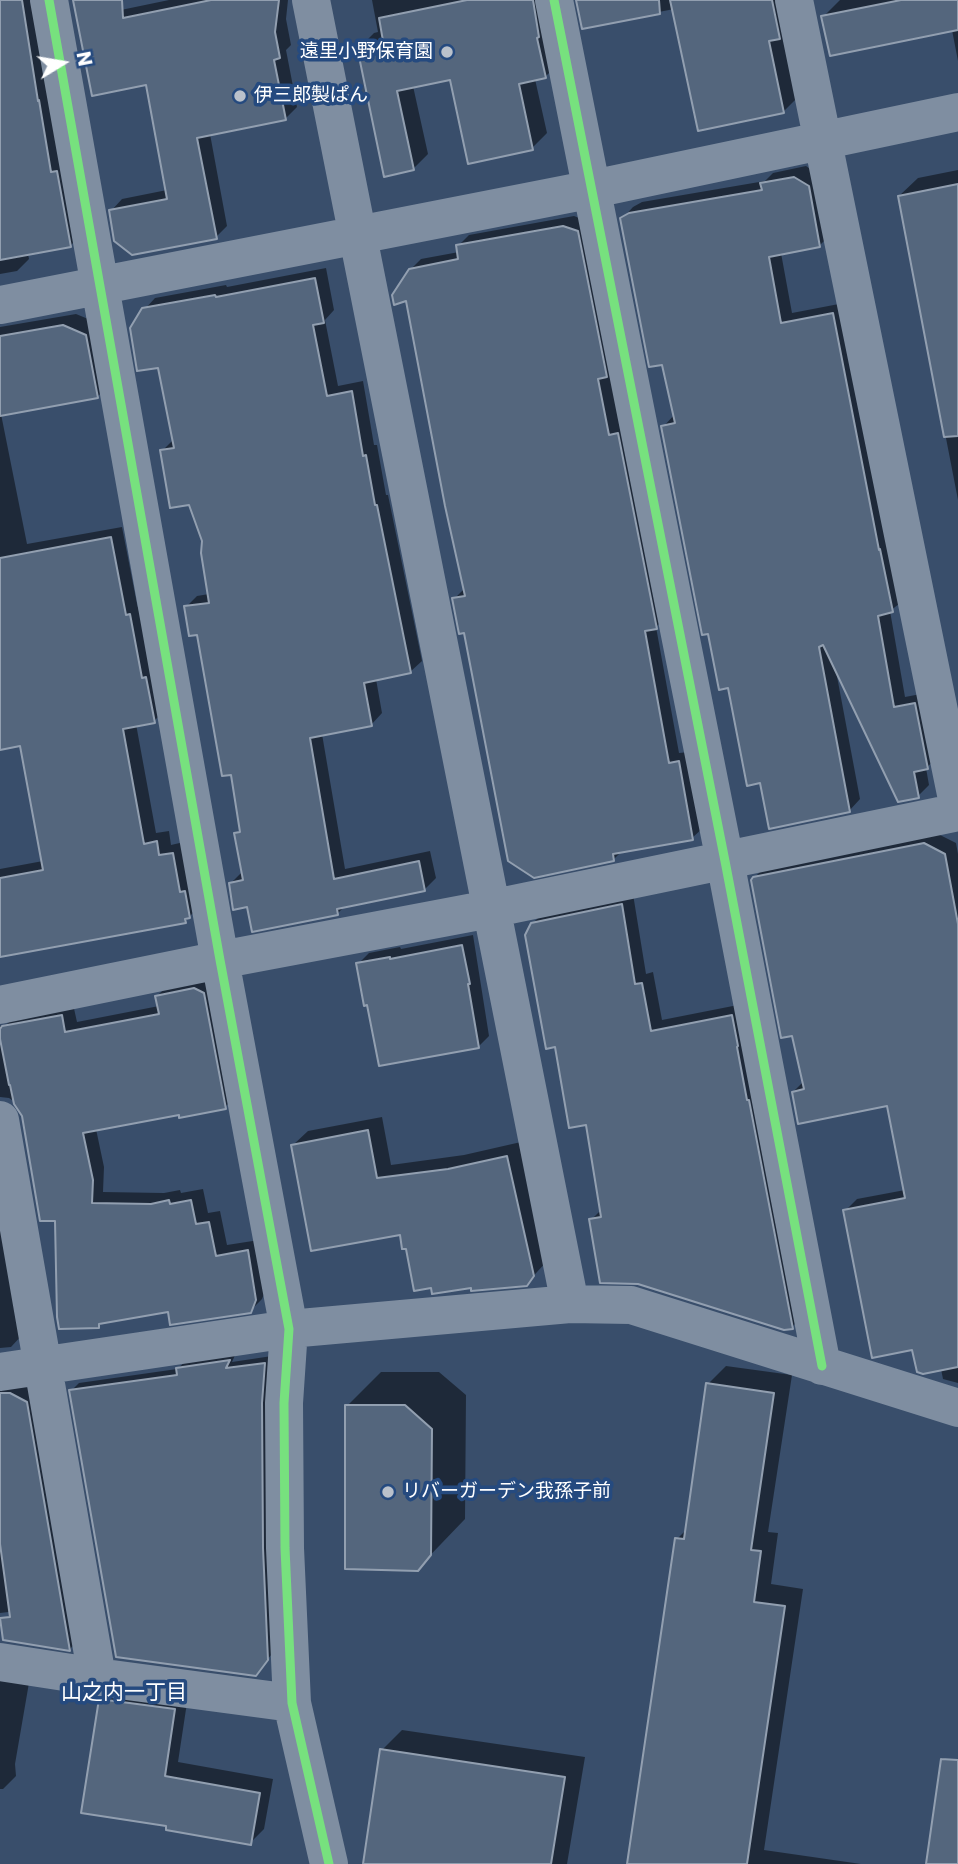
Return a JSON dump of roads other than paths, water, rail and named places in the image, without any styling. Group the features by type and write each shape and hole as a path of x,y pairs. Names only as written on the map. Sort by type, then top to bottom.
{"street":[{"path":"49,0 220,960 289,1329 284,1416 285,1548 292,1703 329,1864"},
{"path":"311,0 570,1304"},
{"path":"554,0 822,1366"},
{"path":"794,0 958,804"},
{"path":"0,305 593,189 958,112"},
{"path":"0,1005 490,909 958,812"},
{"path":"0,1121 97,1677"},
{"path":"0,1372 289,1329 570,1304 631,1304 958,1408"},
{"path":"0,1662 292,1703"}],"place":[{"name":"遠里小野保育園","path":"447,52"},
{"name":"伊三郎製ぱん","path":"240,96"},
{"name":"リバーガーデン我孫子前","path":"388,1492"}],"district":[{"name":"山之内一丁目","path":"124,1694"}]}
